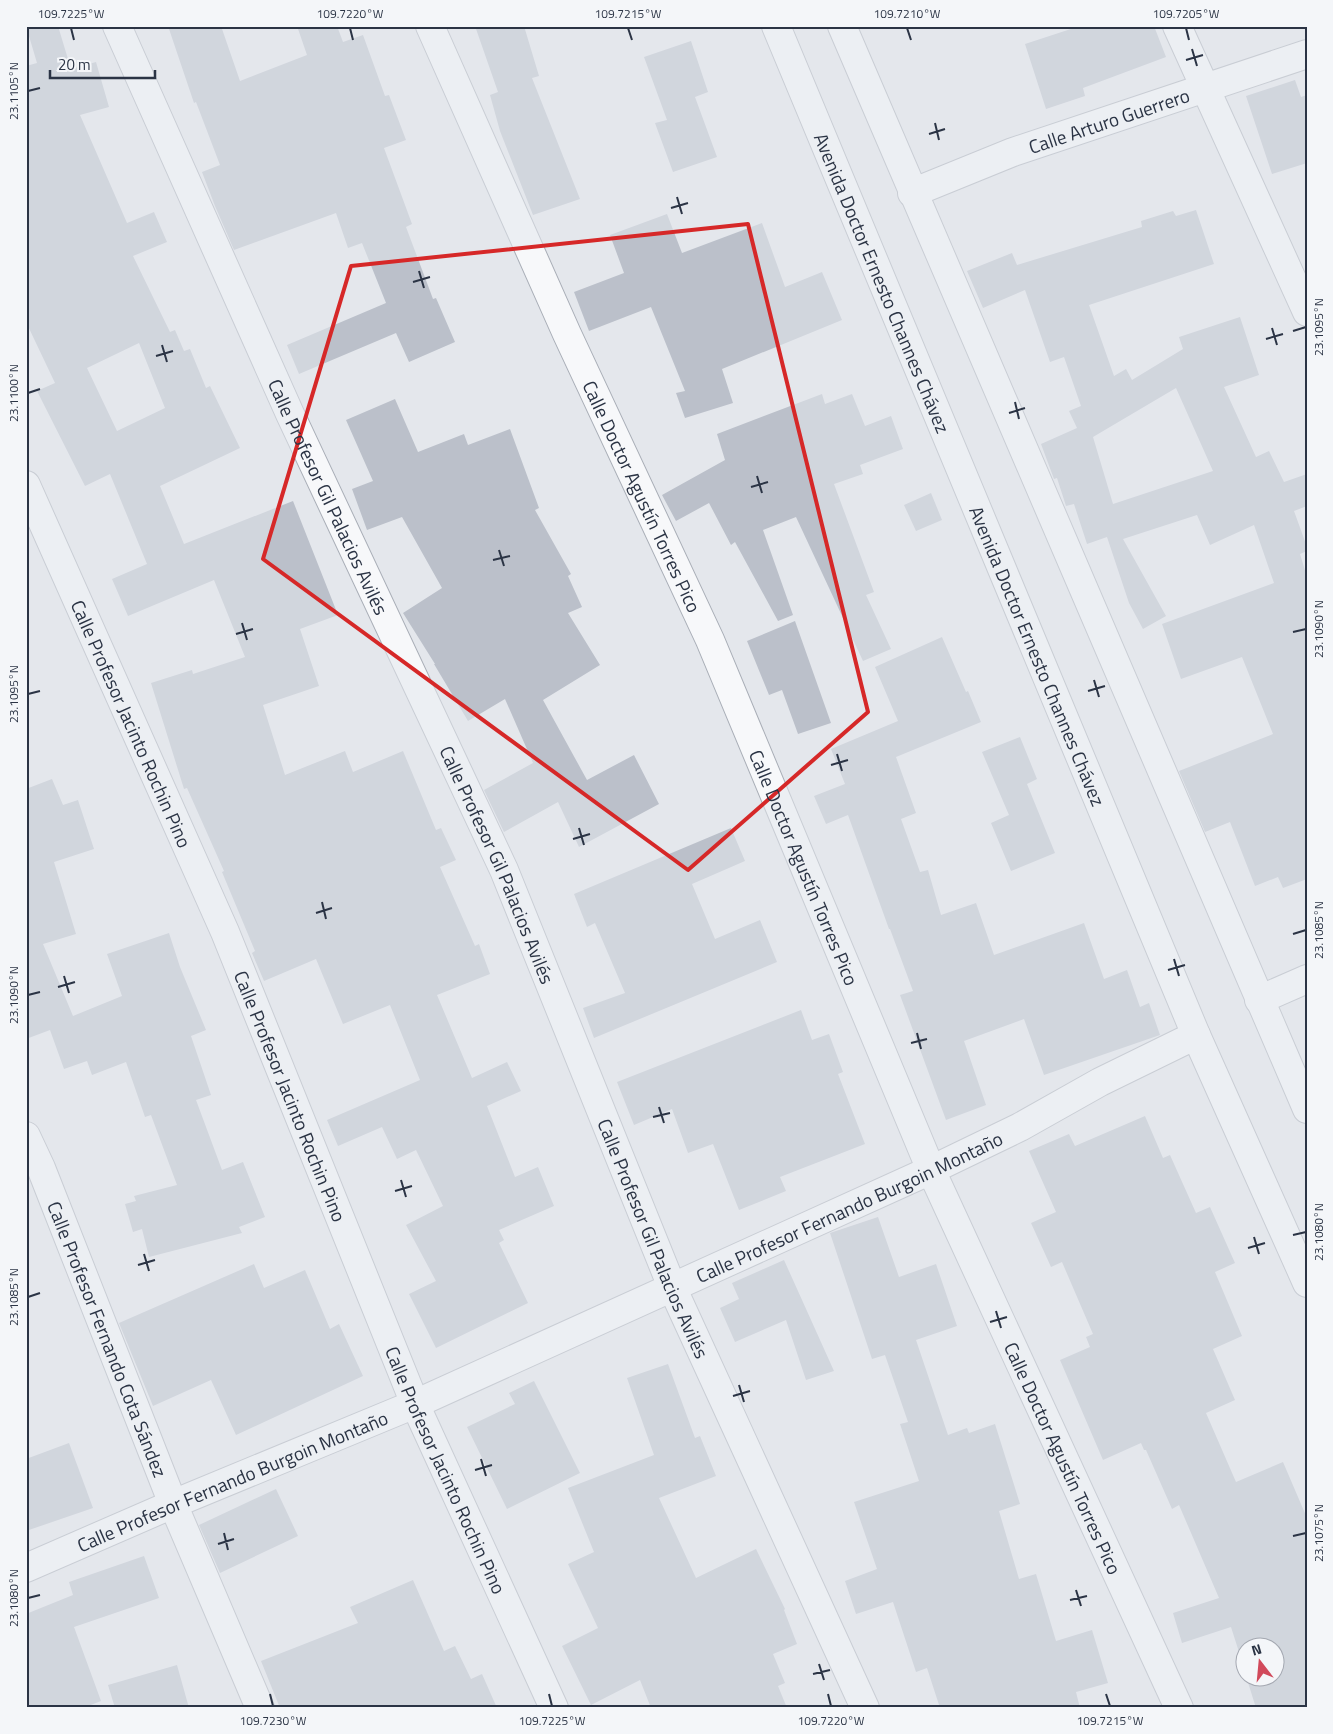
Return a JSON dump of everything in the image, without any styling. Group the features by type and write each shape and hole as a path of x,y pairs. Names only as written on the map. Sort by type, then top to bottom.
{"street":[{"name":"Calle Profesor Gil Palacios Avilés","path":"117,26 290,414 504,870 672,1287 866,1708"},
{"name":"Calle Doctor Agustín Torres Pico","path":"430,26 567,334 710,640 931,1170 1179,1708"},
{"name":"Avenida Doctor Ernesto Channes Chávez","path":"776,26 1196,1035 1307,1284"},
{"path":"842,26 1307,1109"},
{"path":"1177,26 1307,312"},
{"name":"Calle Arturo Guerrero","path":"912,192 1013,152 1307,54"},
{"name":"Calle Profesor Jacinto Rochin Pino","path":"26,485 225,932 415,1404 554,1708"},
{"path":"1260,1000 1307,979"},
{"name":"Calle Profesor Fernando Burgoin Montaño","path":"26,1568 173,1504 415,1404 931,1170 1020,1126 1100,1082 1196,1035"},
{"name":"Calle Profesor Fernando Cota Sández","path":"26,1136 44,1177 173,1504 260,1708"}],"highlighted area":[{"path":"748,224 868,712 688,870 263,559 351,266"}],"building":[{"path":"26,26 58,26 71,69 96,62 109,107 80,115 127,223 154,212 167,242 133,256 170,332 175,330 184,351 190,349 206,388 210,386 240,448 160,486 184,544 293,501 338,615 300,629 319,686 263,705 285,775 345,751 353,772 403,751 436,830 441,828 456,860 440,867 475,946 479,944 490,974 437,995 472,1078 507,1062 521,1091 487,1106 515,1177 538,1167 554,1206 499,1230 504,1240 499,1243 528,1303 436,1348 409,1294 436,1281 406,1225 443,1206 416,1150 397,1159 382,1127 338,1146 327,1120 420,1080 390,1005 343,1024 316,959 264,981 252,953 255,951 222,872 224,871 187,788 184,789 151,683 192,670 193,674 245,657 214,580 128,616 112,579 147,564 110,474 85,486 37,391 55,383 26,322 26,66 37,63","holes":["139,343 165,408 117,431 87,368"]},
{"path":"168,26 221,26 240,81 307,55 297,26 337,26 343,42 363,35 385,96 389,95 406,140 384,148 412,224 406,227 433,299 436,298 455,342 409,362 396,333 299,374 287,345 386,303 362,243 348,248 336,213 234,250 202,172 220,165 196,102 194,103"},
{"path":"475,26 524,26 539,76 532,78 580,199 533,215 500,131 490,95 498,92"},
{"path":"1080,26 1154,26 1166,57 1083,88 1085,96 1046,109 1025,44"},
{"path":"691,41 708,92 695,97 717,157 673,172 655,123 667,120 644,57"},
{"path":"1295,80 1301,97 1307,95 1307,163 1272,174 1246,96"},
{"path":"1196,210 1214,264 1089,305 1114,376 1126,369 1132,380 1183,349 1179,337 1240,317 1259,375 1224,387 1256,457 1269,451 1284,482 1307,474 1307,506 1294,511 1307,547 1307,551 1300,554 1307,577 1307,879 1283,888 1278,877 1255,886 1230,822 1205,832 1179,771 1273,734 1242,657 1181,679 1162,624 1274,583 1254,525 1210,545 1197,515 1123,539 1166,616 1143,629 1129,603 1107,537 1087,544 1074,504 1066,506 1057,478 1054,479 1041,444 1077,428 1069,411 1081,406 1064,357 1050,362 1025,290 983,308 967,271 1012,253 1017,265 1142,227 1141,221 1173,211 1176,216","holes":["1176,388 1213,471 1113,504 1093,437"]},
{"path":"667,214 682,253 762,223 785,287 822,272 842,320 722,369 733,403 685,418 676,393 685,391 651,307 589,331 574,292 624,273 610,235"},
{"path":"822,394 825,404 852,394 865,426 891,416 903,449 860,465 863,474 834,484 874,592 866,595 891,649 863,661 796,517 763,530 793,615 778,621 735,542 731,545 709,503 676,521 662,495 725,460 717,434"},
{"path":"395,399 418,452 464,434 468,445 510,429 539,508 535,510 571,574 568,576 582,607 568,613 600,665 543,700 587,780 634,755 659,804 579,847 558,802 504,832 484,790 533,763 505,699 468,721 403,613 442,588 402,517 367,530 352,489 373,481 346,420"},
{"path":"931,493 942,520 916,531 904,505"},
{"path":"795,621 831,723 798,734 782,690 769,695 747,641"},
{"path":"942,637 981,722 896,757 916,813 901,819 920,872 928,870 941,915 976,903 994,955 1084,923 1104,979 1127,970 1140,1007 1149,1003 1160,1035 1044,1075 1024,1019 964,1041 986,1105 946,1120 900,995 913,991 848,815 826,824 814,796 845,784 831,749 898,721 875,667"},
{"path":"1020,737 1037,779 1027,784 1055,853 1011,871 991,823 1009,815 982,752"},
{"path":"52,779 63,805 78,800 94,849 54,862 76,934 43,944 73,1016 122,996 107,954 169,933 180,967 206,1030 191,1036 211,1095 196,1100 222,1170 243,1162 265,1217 239,1227 242,1233 149,1257 142,1229 133,1232 125,1204 136,1201 134,1196 177,1185 151,1115 145,1117 126,1062 92,1075 87,1061 64,1069 50,1030 26,1039 26,789"},
{"path":"731,828 745,861 692,884 715,939 760,920 777,962 594,1038 583,1008 625,993 595,923 587,927 574,894"},
{"path":"801,1010 812,1040 829,1034 843,1072 838,1074 865,1144 780,1177 786,1191 739,1210 713,1144 688,1153 672,1109 634,1125 617,1082"},
{"path":"1145,1116 1163,1158 1170,1155 1196,1213 1210,1207 1235,1263 1215,1272 1242,1336 1213,1349 1235,1400 1206,1413 1236,1482 1283,1462 1307,1518 1307,1708 1256,1708 1249,1686 1286,1686 1286,1636 1236,1636 1236,1643 1231,1627 1182,1643 1173,1613 1219,1598 1179,1505 1172,1509 1146,1450 1144,1450 1141,1443 1103,1460 1060,1360 1090,1347 1086,1337 1093,1334 1062,1262 1051,1267 1031,1223 1056,1212 1029,1151 1069,1134 1075,1146"},
{"path":"878,1217 899,1277 936,1264 957,1326 916,1340 948,1435 967,1428 969,1433 995,1424 1020,1504 999,1511 1019,1579 1036,1574 1056,1641 1092,1630 1108,1683 1076,1692 1080,1708 940,1708 927,1668 916,1672 893,1602 856,1614 845,1581 877,1569 854,1502 919,1481 900,1424 908,1422 885,1355 872,1359 830,1233"},
{"path":"784,1260 834,1371 806,1380 786,1320 735,1342 720,1308 739,1299 732,1283"},
{"path":"254,1264 264,1288 305,1270 330,1329 339,1324 363,1376 236,1435 211,1380 153,1406 119,1323"},
{"path":"668,1364 695,1438 700,1436 716,1476 659,1498 696,1578 756,1549 785,1609 797,1644 773,1654 785,1683 778,1686 787,1708 651,1708 640,1680 591,1705 562,1646 598,1628 568,1564 594,1552 568,1488 654,1455 627,1378"},
{"path":"534,1381 580,1473 507,1509 467,1427 515,1404 509,1393"},
{"path":"69,1443 93,1508 26,1531 26,1459"},
{"path":"276,1489 298,1536 220,1573 199,1525"},
{"path":"144,1556 159,1598 74,1627 101,1701 83,1708 30,1708 26,1696 26,1614 73,1595 69,1582"},
{"path":"413,1580 444,1651 455,1646 471,1679 482,1674 497,1708 280,1708 261,1661 358,1623 350,1607"},
{"path":"177,1665 189,1708 115,1708 108,1685"}]}
